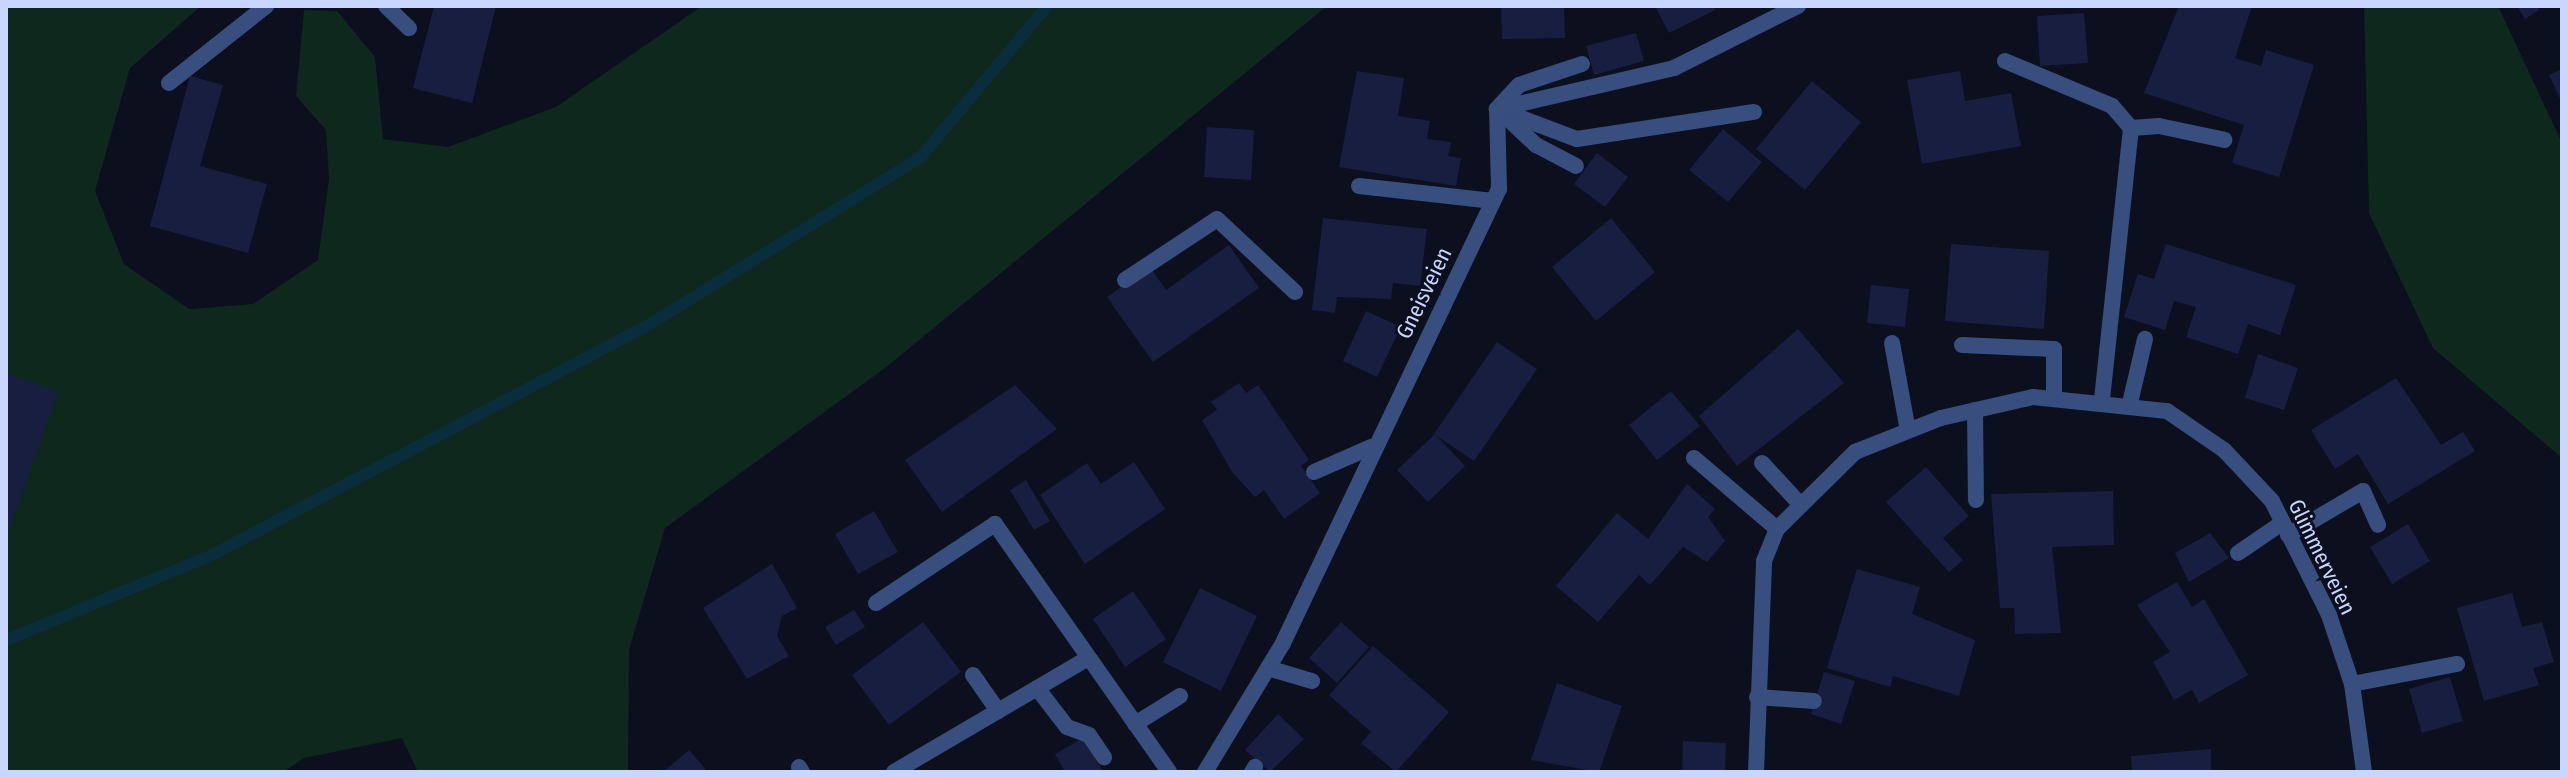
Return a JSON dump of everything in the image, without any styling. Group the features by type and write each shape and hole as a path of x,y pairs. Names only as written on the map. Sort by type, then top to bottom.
{"street":[{"path":"169,83 266,6"},
{"path":"386,6 409,28"},
{"path":"1497,109 1674,68 1798,6"},
{"path":"2005,61 2112,106 2131,128 2102,400"},
{"path":"1497,109 1519,85 1582,64"},
{"path":"1497,109 1577,139 1754,112"},
{"path":"1497,109 1536,145 1576,166"},
{"name":"Gneisveien","path":"1205,772 1268,668 1371,447 1493,201 1497,109"},
{"path":"2131,128 2159,126 2225,140"},
{"path":"1359,186 1493,201"},
{"path":"1125,280 1217,219 1295,292"},
{"path":"2130,403 2145,339"},
{"path":"1892,343 1908,431"},
{"path":"1962,345 2054,349 2054,398"},
{"name":"Glimmerveien","path":"1756,772 1764,561 1777,529 1799,503 1855,452 1975,410 2054,398 2130,403 2167,411 2224,450 2285,529 2329,615 2352,684 2364,772"},
{"path":"1975,410 1976,500"},
{"path":"1314,472 1371,447"},
{"path":"1694,458 1777,529"},
{"path":"1762,463 1799,503"},
{"path":"2238,553 2363,491 2378,525"},
{"path":"876,603 995,524 1169,772"},
{"path":"894,772 1088,658"},
{"path":"2352,684 2457,664"},
{"path":"1268,668 1312,681"},
{"path":"973,675 998,711"},
{"path":"1037,688 1067,727 1089,735 1104,757"},
{"path":"1135,724 1180,696"},
{"path":"1757,697 1814,701"}],"green space":[{"path":"6,6 201,6 130,68 95,191 124,264 189,309 253,304 318,260 329,179 326,130 296,96 304,10 337,11 375,57 383,139 448,147 556,107 702,6 1327,6 885,368 665,528 629,650 628,772 418,772 402,738 304,758 283,772 6,772"},
{"path":"2364,6 2498,6 2562,143 2562,458 2433,348 2369,213"}],"building":[{"path":"434,6 496,6 472,103 413,88"},
{"path":"1501,6 1564,6 1565,38 1502,39"},
{"path":"1655,6 1713,6 1715,10 1669,33"},
{"path":"2179,6 2252,6 2235,58 2261,66 2266,50 2314,65 2279,177 2232,163 2244,125 2144,93"},
{"path":"2517,6 2537,6 2539,10 2525,19"},
{"path":"2084,13 2088,63 2040,66 2037,16"},
{"path":"1636,33 1644,61 1594,75 1586,46"},
{"path":"2562,69 2562,103 2549,75"},
{"path":"1357,71 1404,78 1398,116 1430,121 1427,139 1451,142 1448,156 1461,158 1456,186 1339,167"},
{"path":"1960,71 1965,101 2011,93 2021,146 1922,164 1907,80"},
{"path":"190,76 223,85 200,166 267,184 248,253 150,226"},
{"path":"1812,81 1861,122 1805,190 1756,149"},
{"path":"1207,127 1254,130 1251,180 1204,177"},
{"path":"1723,129 1762,162 1728,202 1689,170"},
{"path":"1597,153 1628,177 1605,207 1574,184"},
{"path":"1323,218 1427,229 1420,286 1393,283 1391,299 1337,297 1335,313 1312,310"},
{"path":"1611,218 1655,272 1596,321 1552,267"},
{"path":"1951,244 2049,251 2044,329 1945,321"},
{"path":"2166,244 2296,285 2280,335 2248,324 2238,354 2186,337 2196,307 2174,301 2165,330 2124,317 2138,274 2154,279"},
{"path":"1229,245 1259,288 1153,362 1107,297 1150,267 1166,290"},
{"path":"1871,285 1909,289 1905,327 1867,323"},
{"path":"1366,311 1401,327 1377,377 1343,361"},
{"path":"1798,329 1844,383 1737,466 1699,416"},
{"path":"1497,342 1537,369 1474,461 1434,434"},
{"path":"2258,354 2298,368 2284,410 2245,398"},
{"path":"6,373 58,392 6,539"},
{"path":"2396,378 2441,445 2463,432 2475,451 2388,504 2358,454 2335,469 2311,430"},
{"path":"1239,383 1246,393 1258,385 1309,460 1301,466 1320,493 1284,519 1264,490 1255,497 1232,472 1202,420 1217,410 1211,402"},
{"path":"1015,385 1057,429 942,512 905,460"},
{"path":"1671,391 1700,426 1657,460 1629,425"},
{"path":"1435,434 1465,466 1428,502 1397,470"},
{"path":"1134,462 1165,509 1085,564 1040,495 1087,463 1101,484"},
{"path":"1926,467 1969,516 1943,538 1963,560 1949,572 1886,502"},
{"path":"1026,480 1050,521 1034,530 1010,490"},
{"path":"1687,484 1715,509 1708,517 1725,541 1707,562 1683,547 1650,585 1639,575 1598,622 1556,586 1617,513 1648,539"},
{"path":"2113,491 2114,545 2052,547 2061,633 2015,634 2014,608 2000,608 1991,494"},
{"path":"874,511 898,552 858,574 835,534"},
{"path":"2408,524 2430,561 2392,584 2370,547"},
{"path":"2210,533 2229,558 2189,582 2175,553"},
{"path":"772,564 797,608 782,616 777,636 789,656 747,679 703,608"},
{"path":"1857,569 1920,587 1912,614 1975,640 1959,696 1893,676 1890,687 1827,668"},
{"path":"2177,582 2192,607 2204,599 2248,675 2199,703 2192,690 2174,700 2153,662 2170,652 2137,605"},
{"path":"1200,588 1257,616 1221,691 1163,662"},
{"path":"1133,591 1166,639 1125,667 1093,619"},
{"path":"2512,593 2522,627 2542,622 2554,662 2533,668 2539,685 2484,701 2457,608"},
{"path":"854,610 865,627 836,645 825,627"},
{"path":"923,622 961,672 889,725 852,675"},
{"path":"1341,622 1369,647 1337,683 1309,658"},
{"path":"1373,646 1449,712 1396,772 1361,743 1371,732 1329,695"},
{"path":"1824,672 1855,681 1841,724 1811,714"},
{"path":"2450,677 2463,721 2422,733 2409,689"},
{"path":"1557,683 1622,706 1599,772 1531,760"},
{"path":"1278,714 1304,739 1270,772 1245,750"},
{"path":"1083,738 1103,772 1065,772 1055,754"},
{"path":"1683,741 1726,743 1725,772 1682,772"},
{"path":"2211,749 2211,772 2132,772 2131,756"},
{"path":"689,750 708,772 663,772"}],"waterway":[{"path":"6,640 212,555 645,327 920,158 1047,6"}]}
